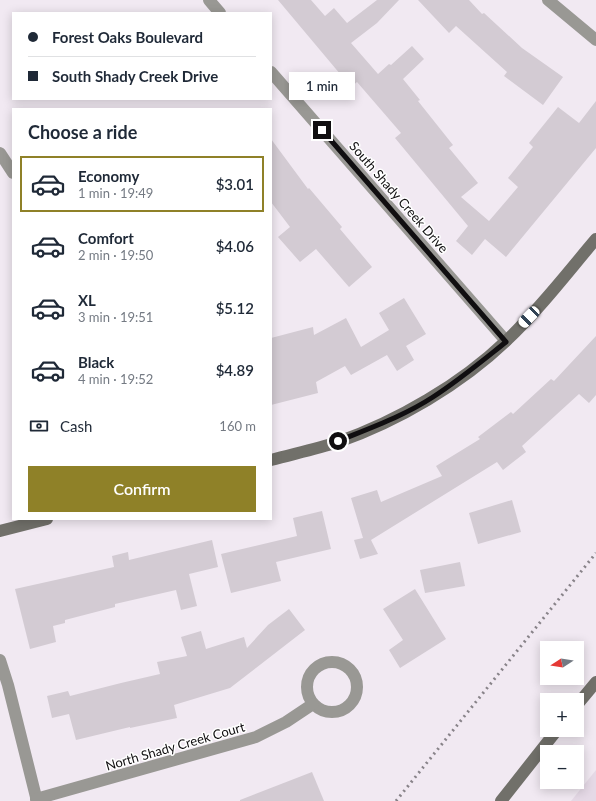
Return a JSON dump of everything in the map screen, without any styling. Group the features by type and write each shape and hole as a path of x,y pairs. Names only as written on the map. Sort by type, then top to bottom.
{"street":[{"path":"209,0 219,12"},
{"path":"548,0 596,40"},
{"name":"South Shady Creek Drive","path":"272,73 506,342"},
{"path":"0,153 12,172"},
{"path":"272,460 338,441 390,420 432,398 470,371 506,342 596,238"},
{"path":"0,531 43,520"},
{"path":"0,660 8,685 37,800"},
{"path":"324,663 340,663 348,667 357,681 358,689 351,704 336,712 328,712 313,704 307,689 308,680 311,673 324,663"},
{"path":"584,697 596,682"},
{"name":"North Shady Creek Court","path":"37,800 256,737 286,722 313,704"},
{"path":"500,801 551,737"}],"shaded area":[{"path":"596,770 596,801 571,801 581,789 584,789 584,785"}],"building":[{"path":"278,0 311,0 325,16 334,8 347,23 377,0 399,0 377,23 351,43 378,74 389,64 391,65 412,46 424,59 403,79 420,100 418,101 453,145 449,148 478,183 461,197 489,221 518,187 508,178 533,147 529,143 558,107 579,123 596,101 596,148 506,257 485,239 472,255 456,241 468,226 395,138 401,133 357,82 351,87"},
{"path":"418,0 469,0 482,14 484,13 522,48 563,77 543,105 504,76 507,72 456,26 449,33"},
{"path":"272,140 308,189 309,188 342,227 340,229 372,267 349,287 316,249 300,262 278,237 290,227 272,203"},
{"path":"404,298 426,334 406,346 414,360 397,371 387,355 351,375 345,366 316,382 318,393 272,405 272,338 313,327 314,335 346,318 361,347 389,330 379,313"},
{"path":"596,336 596,395 589,403 579,394 522,446 526,452 503,470 497,462 371,540 378,554 360,559 354,540 363,538 351,498 377,490 381,502 442,476 436,466 480,439 478,437 511,412 513,414 551,379 554,381"},
{"path":"512,500 521,532 478,544 469,513"},
{"path":"322,511 331,549 276,562 281,581 231,593 221,554 297,536 293,518"},
{"path":"212,540 218,567 189,574 197,606 181,610 176,590 115,604 115,607 65,620 65,623 53,626 56,642 30,649 15,589 114,567 112,556 128,552 129,560"},
{"path":"460,562 465,586 425,593 420,570"},
{"path":"415,589 446,639 400,668 389,650 403,640 383,609"},
{"path":"289,609 305,630 230,688 174,705 177,718 130,727 76,740 69,714 52,718 47,696 68,691 70,696 160,674 157,662 187,656 181,637 201,631 206,649 244,637 247,648 268,625"},
{"path":"312,772 324,801 240,801 240,800"}],"railway":[{"path":"396,801 596,553"}],"route":[{"path":"322,130 506,342 470,371 432,398 390,420 338,441"}]}
